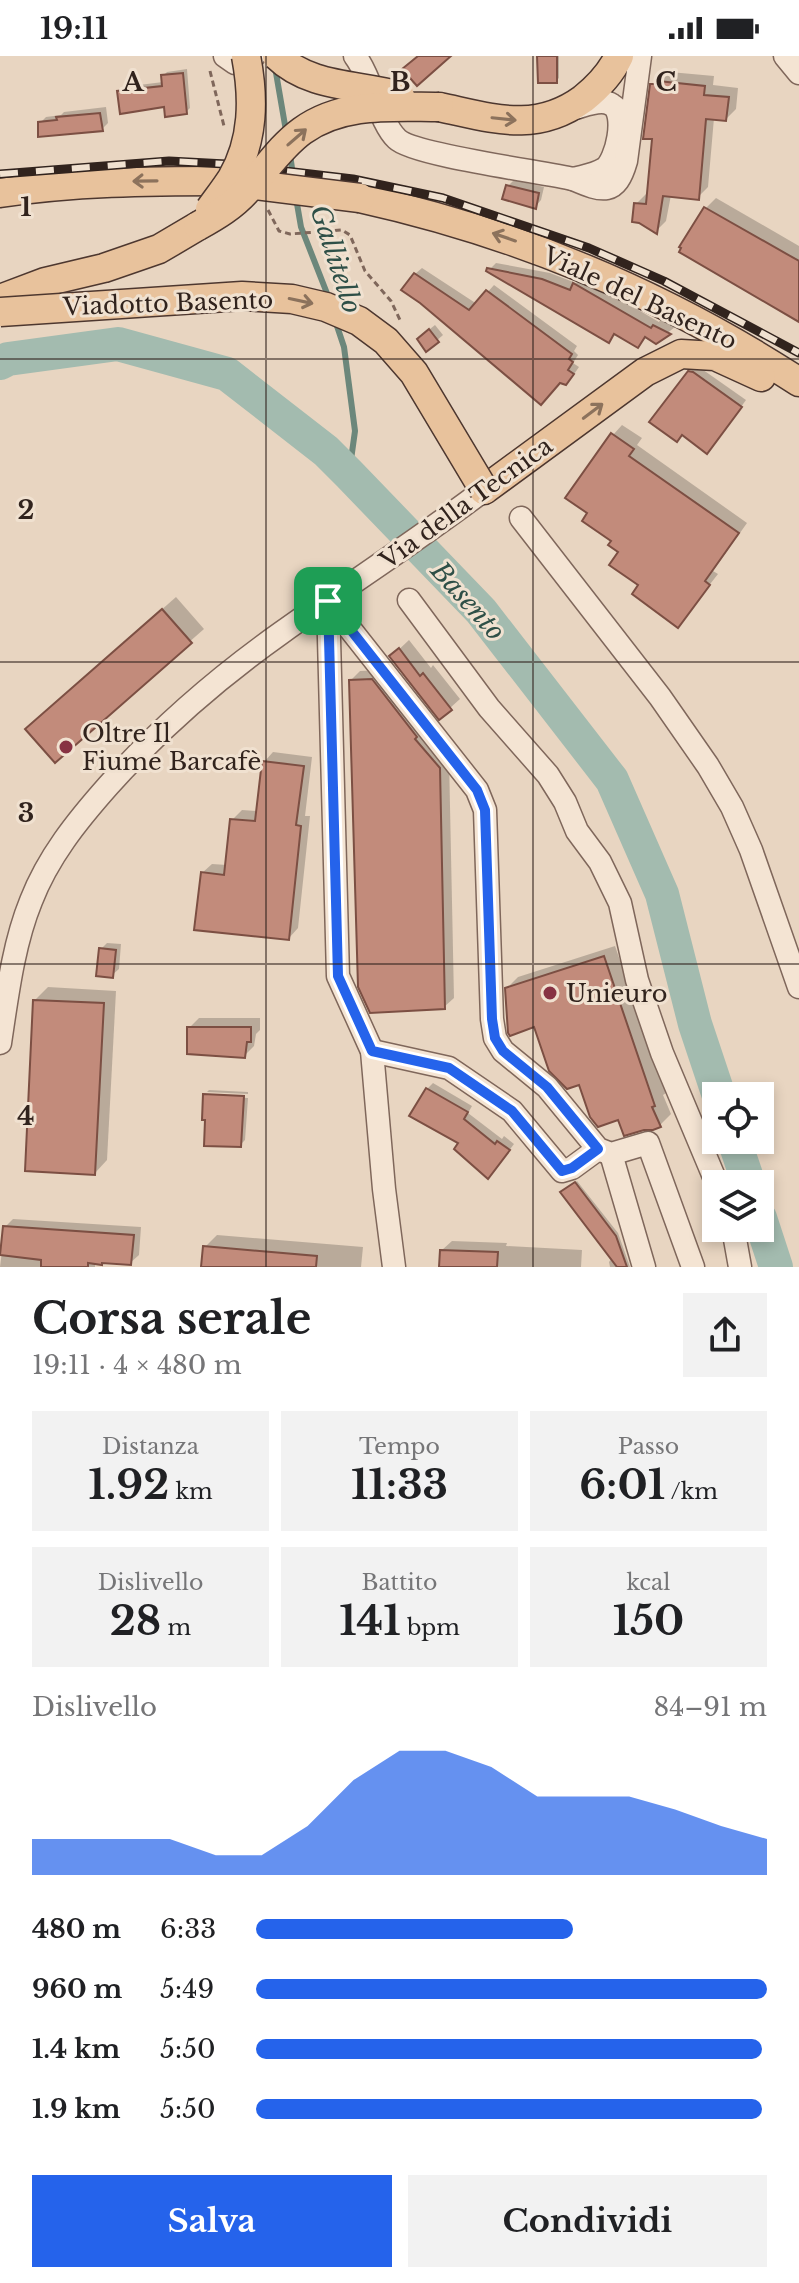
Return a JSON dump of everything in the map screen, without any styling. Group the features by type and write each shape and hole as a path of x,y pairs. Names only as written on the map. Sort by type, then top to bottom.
{"main road":[{"path":"277,56 300,72 323,81 387,92 439,107 508,121 543,120 569,109 597,88 619,56"},
{"path":"198,226 232,177 252,118 235,60"},
{"path":"0,299 45,282 104,268 159,249 222,212 301,132 321,120 368,108 439,107"},
{"name":"Viale del Basento","path":"0,193 51,185 223,181 360,198 450,220 567,260 687,316 799,382"},
{"path":"0,282 45,282"},
{"name":"Viadotto Basento","path":"0,312 242,296 292,299 326,307 359,321 386,341 414,373 484,490"},
{"path":"658,303 683,324 687,344 681,354 715,356 783,388 799,391"},
{"name":"Via della Tecnica","path":"484,490 645,372 681,354"}],"street":[{"path":"355,56 389,129 399,142 443,155 573,179 607,189 622,176 626,161 640,56"},
{"path":"785,56 799,73"},
{"path":"569,109 610,103 617,108 621,117 614,157 607,168 573,179"},
{"name":"Via della Tecnica","path":"0,1043 6,971 30,902 58,848 82,816 150,742 257,651 428,533 484,490"},
{"path":"521,518 660,697 708,766 732,807 751,850 799,987"},
{"path":"409,600 489,708 548,775 565,802 577,831 600,862 620,903 637,980 662,1053 711,1170"},
{"path":"328,601 338,976 372,1051 394,1267"},
{"path":"328,601 477,790 485,810 495,1038 503,1051 547,1087 604,1152 644,1267"},
{"path":"372,1051 449,1068 512,1111 562,1171 604,1152 648,1143 693,1267"},
{"path":"736,1242 740,1267"}],"path":[{"path":"226,135 235,60"},
{"path":"262,198 279,231 290,234 342,230 350,235 365,271 391,301 405,329"}],"building":[{"path":"418,56 451,56 417,86 402,69"},
{"path":"537,56 557,56 557,83 538,83"},
{"path":"183,73 187,114 165,117 164,107 120,114 117,91 162,86 161,75"},
{"path":"658,81 705,86 704,95 729,97 726,121 706,119 699,200 663,196 657,234 632,222 634,203 646,204 652,139 643,139 650,84 657,84"},
{"path":"100,113 103,131 38,137 38,122"},
{"path":"506,185 539,193 536,209 502,199"},
{"path":"704,207 799,261 799,322 679,252 679,247"},
{"path":"487,268 542,279 570,290 573,283 651,328 653,325 671,334 656,344 645,337 638,348 614,334 609,343 486,271"},
{"path":"414,273 469,310 486,290 572,354 569,359 573,362 568,370 574,374 566,385 560,383 541,405 401,290"},
{"path":"429,329 439,342 426,352 417,339"},
{"path":"688,371 742,407 707,454 682,435 677,442 649,422"},
{"path":"611,433 634,449 629,456 739,533 705,581 710,585 678,628 632,594 638,585 609,565 618,552 608,545 611,541 582,521 587,513 565,498"},
{"path":"162,609 192,643 55,763 25,729"},
{"path":"399,648 452,710 439,720 389,656"},
{"path":"372,679 440,768 445,1009 370,1013 358,987 349,680"},
{"path":"262,761 304,766 296,825 301,826 289,940 194,930 201,872 224,875 230,819 255,821"},
{"path":"99,948 116,950 113,978 96,976"},
{"path":"604,956 661,1127 624,1136 618,1120 598,1127 590,1117 579,1085 567,1089 549,1071 534,1027 510,1036 508,1033 505,988"},
{"path":"33,1000 104,1003 95,1175 25,1171"},
{"path":"187,1027 251,1027 251,1042 247,1042 245,1058 187,1054"},
{"path":"426,1088 468,1112 464,1119 495,1144 497,1141 510,1150 488,1179 454,1149 458,1143 409,1116"},
{"path":"203,1094 244,1096 241,1147 204,1146"},
{"path":"575,1182 616,1236 627,1267 617,1267 560,1192"},
{"path":"3,1226 134,1235 131,1265 88,1263 88,1267 41,1267 41,1260 0,1255"},
{"path":"203,1246 317,1256 316,1267 201,1267"},
{"path":"440,1250 498,1252 497,1267 439,1267"}],"waterway":[{"name":"Gallitello","path":"275,67 286,131"},
{"name":"Gallitello","path":"290,154 294,183"},
{"name":"Gallitello","path":"296,198 301,227 330,301"},
{"name":"Gallitello","path":"336,323 344,347 355,431 349,474"},
{"name":"Basento","path":"0,363 8,359 118,344 227,374 326,451 349,474 481,611 612,780 662,894 695,1024 714,1082"},
{"name":"Basento","path":"739,1154 744,1170"},
{"name":"Basento","path":"768,1242 776,1267"}],"railway":[{"path":"0,174 169,161 226,164 353,179 443,198 589,248 664,281 799,353"}],"place":[{"name":"Oltre Il Fiume Barcafè","path":"66,747"},
{"name":"Unieuro","path":"550,993"}],"route":[{"path":"328,601 477,790 485,810 495,1038 503,1051 547,1087 598,1149 572,1168 562,1171 512,1111 449,1068 372,1051 338,976 328,601"}]}
